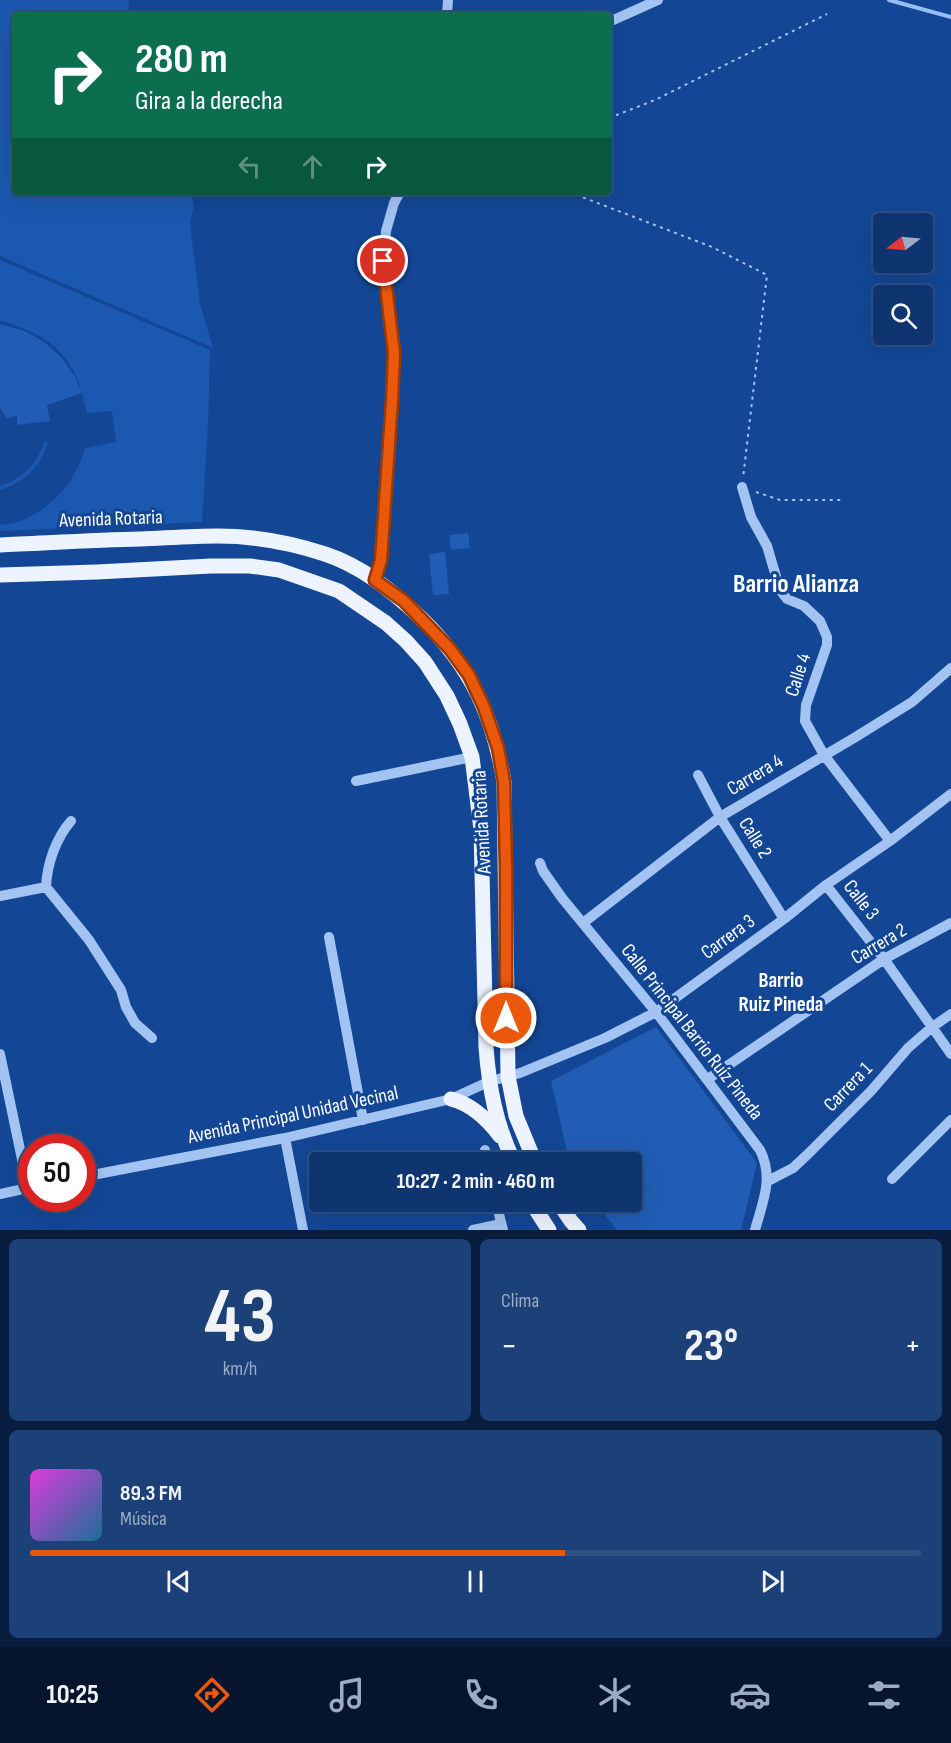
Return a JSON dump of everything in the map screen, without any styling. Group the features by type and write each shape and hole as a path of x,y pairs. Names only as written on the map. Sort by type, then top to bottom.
{"main road":[{"name":"Avenida Rotaria","path":"0,545 218,536 274,542 326,555 359,570 404,601 450,649 469,675 484,707 498,748 504,782 508,1076 516,1116 531,1152"},
{"name":"Avenida Rotaria","path":"0,575 250,566 279,570 339,591 386,623 425,662 447,696 460,724 471,757 481,829 488,1082 509,1152"},
{"path":"451,1099 467,1105 484,1118 505,1143"},
{"path":"537,1212 549,1230"},
{"path":"565,1212 579,1230"}],"street":[{"path":"612,21 658,0"},
{"path":"375,580 381,560 394,353 383,261 386,231 398,195"},
{"name":"Calle 4","path":"742,487 751,517 767,546 780,590 787,599 804,606 820,621 827,637 827,645 806,705 805,721 824,755 890,841"},
{"name":"Carrera 4","path":"583,923 720,817 912,702 951,668"},
{"path":"356,781 471,757"},
{"name":"Calle 2","path":"698,775 720,817 784,919"},
{"name":"Carrera 3","path":"508,1076 605,1038 656,1012 951,794"},
{"path":"71,821 56,845 46,874 46,887 89,940 121,990 126,1007 135,1023 152,1038"},
{"name":"Calle Principal Barrio Ruíz Pineda","path":"541,867 553,886 708,1079 760,1150 766,1162 768,1181 756,1230"},
{"name":"Calle 3","path":"826,885 884,959 951,1054"},
{"path":"0,896 46,887"},
{"name":"Carrera 2","path":"708,1079 884,959 951,922"},
{"path":"329,937 363,1120"},
{"name":"Carrera 1","path":"768,1181 793,1168 871,1091 908,1048 951,1014"},
{"path":"0,1054 18,1134"},
{"name":"Avenida Principal Unidad Vecinal","path":"96,1174 285,1138 363,1120 451,1099 488,1082 508,1076"},
{"path":"892,1179 951,1120"},
{"path":"285,1138 303,1230"},
{"path":"0,1194 18,1190"},
{"path":"473,1230 502,1227 498,1212"}],"path":[{"path":"612,117 655,100 827,14"},
{"path":"577,195 712,247 767,275 742,487 780,500 841,500"}],"shaded area":[{"path":"0,0 129,0 129,12 12,12 12,195 191,195 194,205 190,224 200,304 213,348 0,256"},
{"path":"0,260 210,350 202,522 0,531 0,525 23,520 54,500 70,482 85,448 116,442 112,411 87,413 75,374 61,353 52,344 27,330 0,321"},
{"path":"45,441 48,441 45,450 31,472 17,483 0,490 0,486 15,479 28,469 38,456"}],"building":[{"path":"0,324 27,332 44,342 62,358 75,377 82,393 47,405 50,421 17,425 17,415 7,419 0,408"},
{"path":"468,533 470,548 451,550 449,535"},
{"path":"445,552 449,594 433,595 429,554"},
{"path":"656,1027 757,1163 741,1230 617,1230 603,1212 642,1212 642,1152 567,1152 551,1081"}],"waterway":[{"path":"889,0 951,17"}],"district":[{"name":"Barrio Alianza","path":"796,584"},
{"name":"Barrio Ruiz Pineda","path":"781,992"}],"route":[{"path":"383,261 394,353 381,560 375,580 404,601 450,649 469,675 484,707 498,748 504,782 506,1018"}]}
